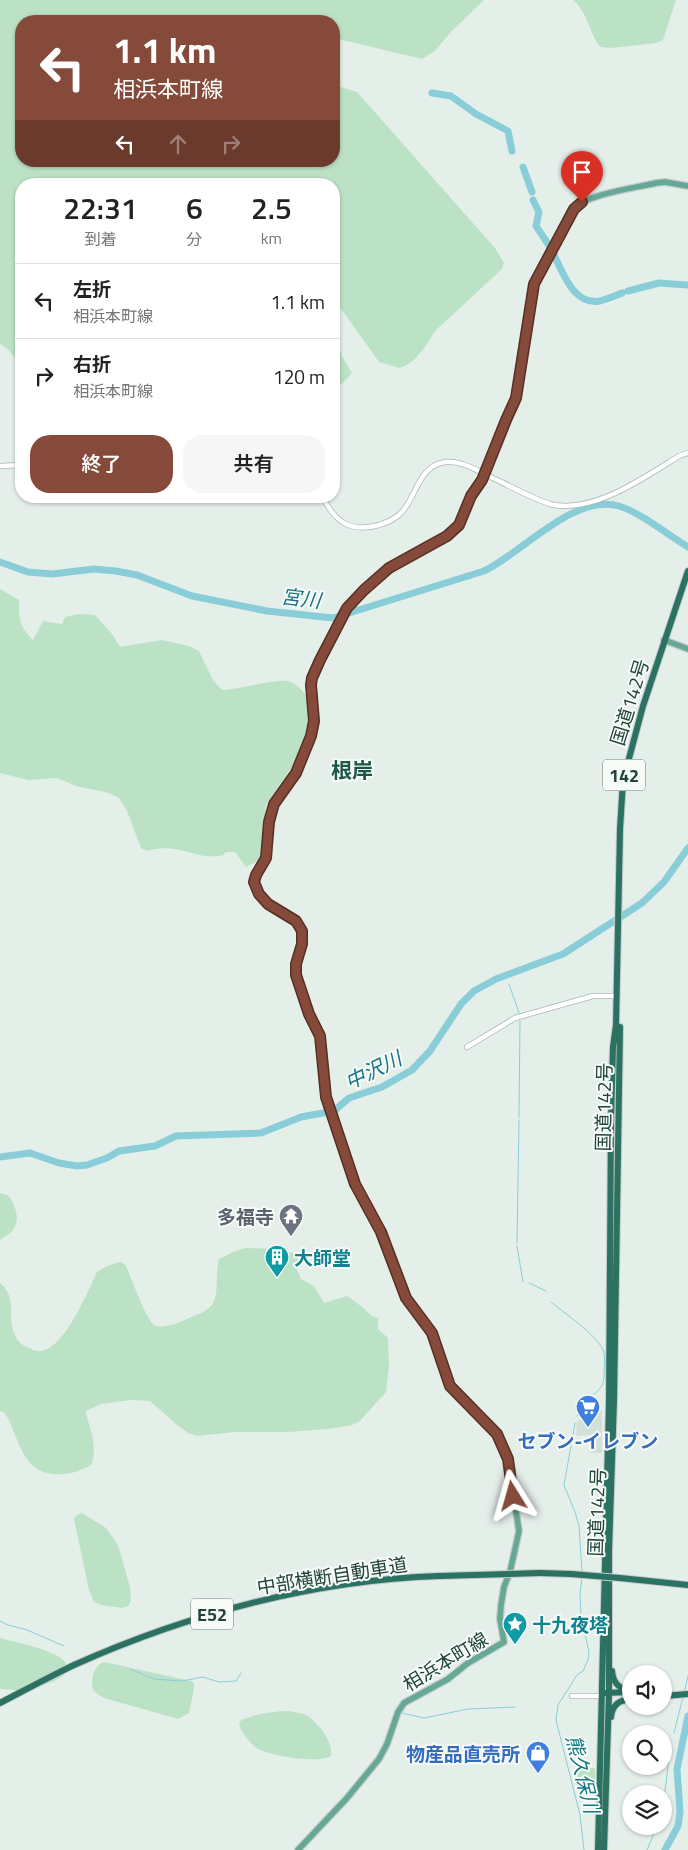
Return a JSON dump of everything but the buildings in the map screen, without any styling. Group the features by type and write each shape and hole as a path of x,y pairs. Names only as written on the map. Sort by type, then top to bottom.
{"highway":[{"name":"国道142号","path":"604,1850 607,1751 604,1695 611,1120 617,996 623,781 643,706 688,570"},
{"name":"国道142号","path":"598,1850 608,1632 614,1400 620,1056 619,1005 617,996"},
{"name":"中部横断自動車道","path":"0,1703 109,1650 165,1630 240,1606 364,1582 411,1576 540,1573 571,1574 688,1585"},
{"path":"608,1632 614,1681 622,1688"},
{"path":"604,1695 622,1692"},
{"path":"672,1695 688,1694"},
{"path":"604,1695 622,1697"},
{"path":"607,1751 612,1711 622,1700"}],"main road":[{"name":"相浜本町線","path":"298,1850 347,1798 379,1759 387,1744 398,1712 404,1703 448,1679 468,1663 504,1642 500,1619 501,1605 518,1531 508,1459 498,1437 447,1380 432,1333 406,1298 381,1232 355,1184 324,1089 320,1036 309,1014 296,975 296,964 302,944 302,931 296,921 268,904 259,894 254,882 266,858 269,822 274,804 296,773 312,732 312,678 343,616 349,606 364,590 386,570 454,531 459,525 471,496 485,474 516,398 534,284 574,209 580,203 592,198 656,183 665,182 688,186"},
{"path":"664,640 688,649"}],"street":[{"path":"326,503 331,512 342,522 356,527 371,527 389,522 402,513 422,477 435,465 444,462 456,462 548,503 569,506 614,494 679,456 688,453"},
{"path":"0,466 15,465"},
{"path":"466,1047 515,1018 590,996 617,996"},
{"path":"572,1696 604,1695"}],"shaded area":[{"path":"602,1410 602,1453 591,1453 590,1435 576,1436 577,1421"}],"green space":[{"path":"0,0 484,0 449,34 435,51 422,59 340,39 340,15 15,15 15,167 340,167 340,87 357,92 495,248 504,263 502,269 435,331 415,359 400,368 379,362 340,309 340,178 15,178 15,359 0,344"},
{"path":"573,0 676,0 663,40 656,43 611,48 600,47 582,10"},
{"path":"340,349 352,373 340,384"},
{"path":"0,589 19,600 21,622 33,640 43,621 62,624 65,617 79,614 95,615 112,634 120,647 161,640 189,646 199,651 213,680 222,690 278,681 291,682 301,689 312,705 303,751 266,804 264,845 273,852 271,861 259,860 246,867 235,852 205,856 168,848 147,851 141,848 127,811 119,798 109,793 76,786 57,778 28,780 0,773"},
{"path":"0,1193 9,1196 15,1208 17,1221 13,1230 0,1240"},
{"path":"245,1248 279,1249 297,1254 299,1262 297,1270 301,1279 314,1286 324,1303 347,1296 372,1316 378,1318 378,1329 388,1338 389,1365 386,1392 359,1422 328,1429 289,1432 236,1432 197,1436 188,1433 150,1401 131,1400 101,1404 86,1411 94,1446 91,1465 82,1470 64,1474 43,1472 34,1467 22,1450 4,1412 0,1411 0,1283 9,1295 14,1333 20,1343 35,1351 40,1351 50,1348 66,1330 97,1272 106,1267 122,1262 126,1266 148,1317 156,1326 164,1326 182,1321 210,1307 214,1301 217,1286 219,1259"},
{"path":"82,1513 106,1528 118,1545 130,1587 131,1601 128,1606 122,1608 94,1602 89,1590 74,1519"},
{"path":"0,1638 45,1650 65,1662 67,1669 58,1679 39,1686 21,1690 0,1689"},
{"path":"104,1662 191,1681 194,1683 194,1689 189,1713 178,1719 104,1698 94,1691 92,1678 100,1663"},
{"path":"289,1711 306,1715 315,1722 327,1738 331,1756 306,1759 265,1752 252,1744 244,1735 239,1725 241,1720 253,1716"},
{"path":"577,1768 595,1768 595,1782 577,1782"}],"waterway":[{"path":"432,93 451,96 476,114 508,131 512,151"},
{"path":"523,167 532,192"},
{"path":"533,200 539,212 536,226 550,247"},
{"path":"553,253 570,286 583,298 591,301 600,301 622,293"},
{"path":"628,291 659,283 687,285"},
{"name":"宮川","path":"0,562 28,572 52,574 94,569 116,571 137,575 192,596 267,611 333,618 484,571 499,563 566,516 584,508 602,504 627,509 688,547"},
{"name":"中沢川","path":"0,1157 30,1153 59,1163 77,1166 87,1165 107,1158 119,1151 155,1146 176,1136 261,1133 301,1117 334,1111 349,1098 382,1087 412,1070 430,1051 461,1004 474,991 496,979 563,954 642,903 664,882 688,848"},
{"path":"509,984 519,1013"},
{"path":"519,1117 520,1021"},
{"path":"517,1243 519,1120"},
{"path":"517,1246 523,1282"},
{"path":"529,1283 546,1291"},
{"path":"551,1302 594,1337 603,1350 605,1359 604,1380 601,1387 594,1394"},
{"path":"577,1416 590,1397"},
{"path":"575,1423 564,1485 579,1526 582,1573"},
{"name":"熊久保川","path":"582,1577 580,1594 581,1616 589,1652 588,1660 583,1671 577,1675 558,1705 556,1720 580,1815 584,1850"},
{"name":"熊久保川","path":"0,1621 64,1646"},
{"name":"熊久保川","path":"130,1669 154,1679 182,1681 203,1677 219,1682 236,1681 241,1673"},
{"path":"684,1693 688,1676"},
{"path":"674,1733 683,1697"},
{"name":"熊久保川","path":"402,1713 424,1718 468,1709 515,1707"},
{"path":"665,1850 678,1826 680,1812 677,1769 688,1716"},
{"path":"666,1785 667,1775"},
{"path":"647,1850 653,1835"}],"place":[{"name":"多福寺","path":"291,1237"},
{"name":"大師堂","path":"277,1278"},
{"name":"セブン-イレブン","path":"588,1428"},
{"name":"十九夜塔","path":"515,1645"},
{"name":"物産品直売所","path":"538,1774"}],"district":[{"name":"根岸","path":"352,770"}],"route":[{"path":"513,1496 508,1459 497,1434 450,1386 432,1333 406,1298 387,1244 355,1184 324,1089 320,1036 309,1014 305,998 297,980 297,957 304,937 296,921 271,907 259,894 254,884 254,878 264,864 267,855 269,822 275,800 296,773 311,736 314,721 311,685 320,660 347,608 364,590 389,568 447,536 459,525 471,496 490,464 516,398 534,284 574,209 582,202"}]}
